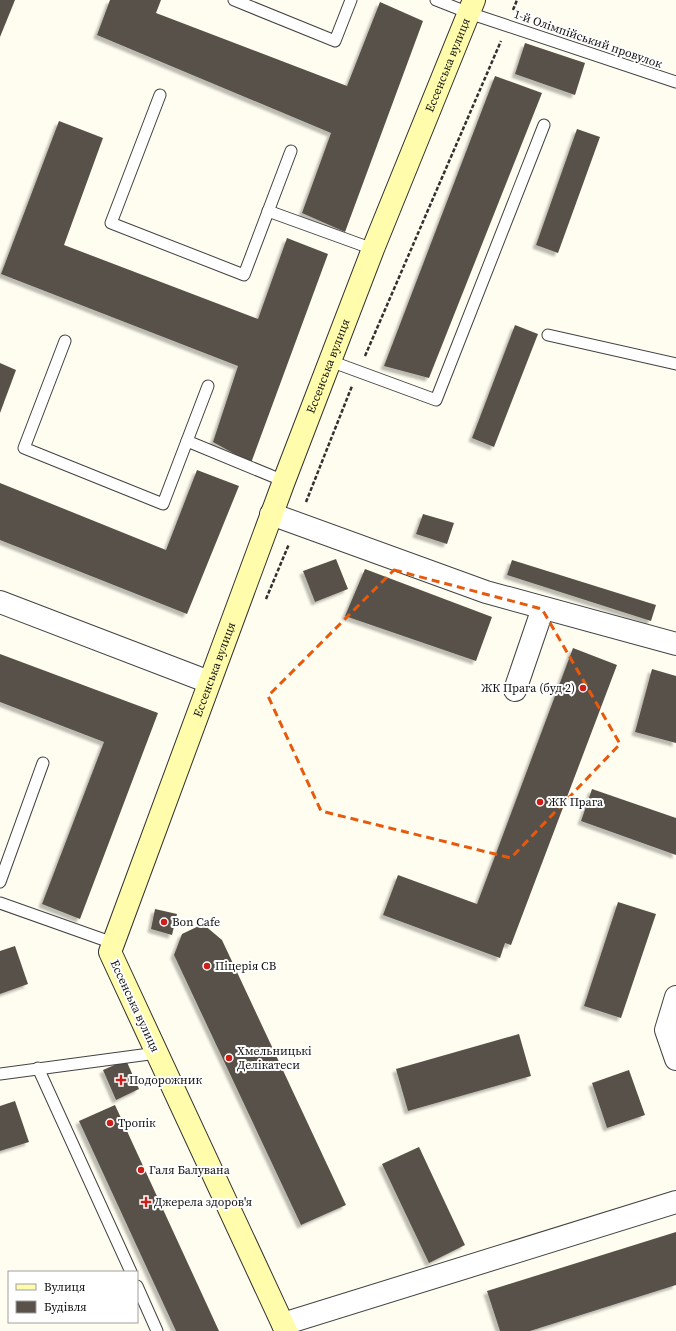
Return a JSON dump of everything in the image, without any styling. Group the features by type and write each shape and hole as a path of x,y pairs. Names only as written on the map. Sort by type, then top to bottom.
{"street":[{"name":"Ессенська вулиця","path":"284,1328 110,952 271,514 373,249 472,7"},
{"path":"271,514 486,592 676,644"},
{"path":"0,602 210,682"},
{"path":"515,690 543,608"},
{"path":"676,997 666,1030 676,1059"},
{"path":"284,1328 676,1202"}],"lane":[{"path":"234,0 335,41 351,0"},
{"name":"1-й Олімпійський провулок","path":"436,0 472,7 507,26 676,82"},
{"path":"160,94 111,223 244,275 291,151"},
{"path":"330,361 436,400 544,125"},
{"path":"268,211 373,249"},
{"path":"548,335 676,364"},
{"path":"65,341 24,448 164,504 208,386"},
{"path":"188,440 284,481"},
{"path":"0,882 43,763"},
{"path":"0,903 113,943"},
{"path":"0,1074 157,1053"},
{"path":"38,1068 130,1271"},
{"path":"138,1288 157,1331"}],"path":[{"path":"265,601 358,371 517,0"}],"highlighted area":[{"path":"394,570 542,609 620,744 511,858 321,811 268,696"}],"building":[{"path":"0,0 15,0 0,37"},
{"path":"110,0 161,0 156,13 347,86 380,2 423,21 345,232 302,213 331,133 97,35"},
{"path":"525,43 585,63 575,95 515,74"},
{"path":"495,76 542,93 429,378 384,366"},
{"path":"59,121 103,138 64,245 258,319 287,238 328,254 251,463 213,442 238,366 1,274"},
{"path":"577,129 600,137 558,253 536,245"},
{"path":"515,325 538,334 494,447 472,438"},
{"path":"0,363 16,370 0,413"},
{"path":"197,470 239,486 187,614 0,540 0,483 166,550"},
{"path":"423,514 454,523 447,544 416,534"},
{"path":"336,559 348,589 315,602 303,571"},
{"path":"512,560 656,605 651,621 507,575"},
{"path":"365,569 492,617 476,661 345,616"},
{"name":"ЖК Прага","path":"573,648 617,665 511,945 505,943 500,958 383,915 398,875 477,904"},
{"path":"0,654 158,713 80,919 42,904 104,742 0,702"},
{"path":"652,669 676,676 676,743 635,732"},
{"path":"592,789 676,818 676,855 581,821"},
{"path":"618,902 656,914 621,1018 584,1006"},
{"name":"Bon Cafe","path":"155,909 177,914 172,935 151,929"},
{"path":"203,924 222,940 346,1205 301,1225 174,955 182,934"},
{"path":"15,946 28,984 0,994 0,951"},
{"path":"519,1034 531,1076 408,1111 396,1069"},
{"name":"Подорожник","path":"126,1060 139,1089 116,1100 103,1070"},
{"path":"629,1070 645,1115 607,1128 592,1083"},
{"path":"15,1101 29,1142 0,1151 0,1106"},
{"path":"115,1105 219,1331 176,1331 79,1121"},
{"path":"419,1147 465,1245 429,1263 382,1164"},
{"path":"676,1232 676,1285 530,1331 500,1331 487,1291"}],"place":[{"name":"ЖК Прага (буд 2)","path":"583,688"},
{"name":"ЖК Прага","path":"540,802"},
{"name":"Bon Cafe","path":"164,922"},
{"name":"Піцерія СВ","path":"207,966"},
{"name":"Хмельницькі Делікатеси","path":"229,1058"},
{"name":"Подорожник","path":"121,1080"},
{"name":"Тропік","path":"110,1123"},
{"name":"Галя Балувана","path":"141,1170"},
{"name":"Джерела здоров'я","path":"146,1202"}]}
